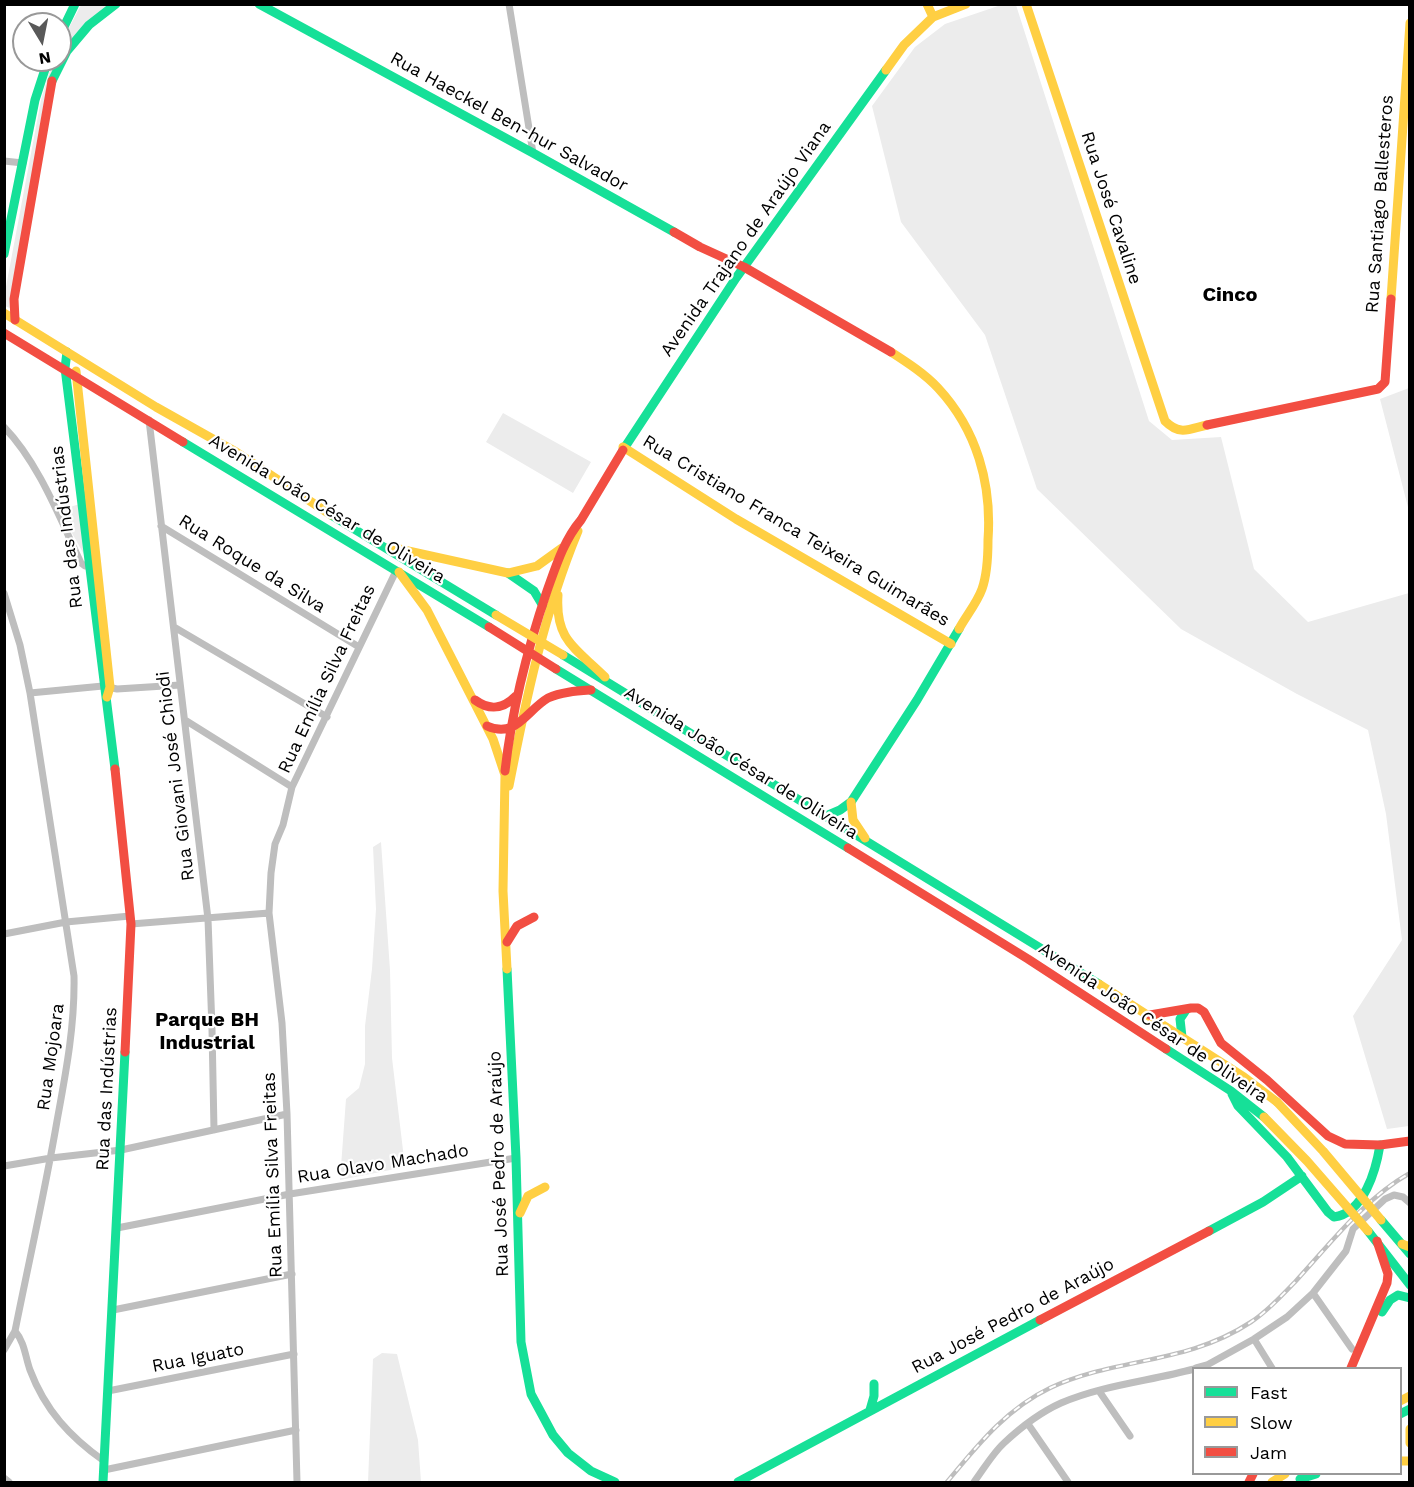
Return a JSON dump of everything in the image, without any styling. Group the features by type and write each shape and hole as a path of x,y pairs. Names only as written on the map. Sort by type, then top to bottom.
{"main road":[{"path":"15,320 14,299 52,82 67,51 89,25 116,4"},
{"name":"Rua Haeckel Ben-hur Salvador","path":"259,4 700,247 744,267"},
{"path":"927,4 933,16"},
{"name":"Avenida Trajano de Araújo Viana","path":"509,788 539,647 558,585 581,520 623,447 744,267 897,54 933,16 966,4"},
{"name":"Rua José Cavaline","path":"1026,4 1165,421 1173,429 1180,431 1378,389 1383,386"},
{"name":"Rua Santiago Ballesteros","path":"1383,386 1410,23"},
{"path":"4,254 35,100 44,72"},
{"path":"744,267 918,370 938,388 955,409 979,455 987,483 990,515 982,589 951,644 851,802 840,810 825,816"},
{"name":"Avenida João César de Oliveira","path":"4,313 78,360 236,452 297,494 1150,1015 1236,1072 1277,1102 1323,1151 1381,1220 1406,1245 1410,1254"},
{"name":"Avenida João César de Oliveira","path":"4,333 489,627 1028,959 1231,1090 1264,1117 1307,1161 1377,1241 1410,1285"},
{"name":"Rua das Indústrias","path":"67,352 64,368 93,566"},
{"name":"Rua das Indústrias","path":"78,360 76,375 93,566 131,920 103,1482"},
{"name":"Rua Cristiano Franca Teixeira Guimarães","path":"623,447 736,519 951,644"},
{"name":"Avenida Trajano de Araújo Viana","path":"505,775 516,696 543,604 562,548 576,524 581,520"},
{"path":"372,556 381,553 382,546"},
{"name":"Avenida Trajano de Araújo Viana","path":"382,546 508,573 537,566 562,548"},
{"name":"Rua José Pedro de Araújo","path":"397,572 427,610 493,739 505,775 503,891 516,1158 521,1342 531,1394 553,1434 568,1453 591,1471 615,1482"},
{"path":"508,573 534,591 543,604 539,647"},
{"path":"558,585 557,616 563,633 571,644 615,687"},
{"path":"427,610 431,602 442,599"},
{"path":"484,724 492,730 504,731 510,729 553,696 591,690"},
{"path":"471,695 484,706 496,709 510,704 516,696"},
{"name":"Rua José Pedro de Araújo","path":"505,805 509,788"},
{"path":"851,802 853,820 861,834 872,845"},
{"path":"506,944 515,926 534,916"},
{"path":"1150,1015 1198,1008 1204,1012 1216,1038 1267,1080 1328,1136 1345,1144 1380,1145 1410,1141"},
{"path":"1182,1037 1180,1019 1186,1010"},
{"path":"1231,1090 1238,1106 1287,1157 1334,1217 1342,1216 1364,1196 1376,1170 1380,1145"},
{"name":"Rua José Pedro de Araújo","path":"738,1482 1253,1208 1302,1176"},
{"path":"518,1218 525,1199 534,1190 545,1187"},
{"path":"1351,1367 1387,1283 1388,1274 1377,1241"},
{"path":"1358,1367 1384,1307 1398,1295 1410,1298"},
{"path":"870,1410 874,1396 874,1384"},
{"path":"1410,1429 1410,1443"}],"street":[{"path":"509,4 533,153"},
{"path":"4,161 23,164"},
{"name":"Rua Giovani José Chiodi","path":"149,420 208,919 214,1130"},
{"path":"4,427 20,445 45,488 81,563 93,566"},
{"name":"Rua Roque da Silva","path":"161,526 358,647"},
{"name":"Rua Emília Silva Freitas","path":"297,1482 287,1114 282,1023 269,913 271,873 275,844 283,825 292,787 327,717 358,647 397,572"},
{"name":"Rua Mojoara","path":"4,593 20,645 30,693 75,976 72,1037 51,1158 15,1331 4,1350"},
{"path":"174,627 327,717"},
{"path":"30,693 106,687 117,689 180,685"},
{"path":"185,720 292,787"},
{"path":"4,934 66,922 208,919 269,913"},
{"path":"4,1166 121,1150 287,1114"},
{"name":"Rua Olavo Machado","path":"117,1228 290,1194 516,1158"},
{"path":"1201,1367 1254,1340 1287,1317 1313,1293 1346,1251 1350,1233 1385,1199 1394,1195 1403,1197 1410,1203"},
{"path":"113,1310 292,1274"},
{"path":"1313,1293 1352,1349"},
{"path":"15,1331 22,1340 30,1370 44,1401 63,1425 104,1465 296,1430"},
{"path":"1254,1340 1271,1367"},
{"name":"Rua Iguato","path":"108,1391 294,1354"},
{"path":"975,1482 1003,1444 1059,1404 1099,1391 1192,1370"},
{"path":"1099,1391 1130,1436"},
{"path":"1028,1424 1068,1482"},
{"path":"4,1478 9,1482"}],"shaded area":[{"path":"81,5 110,5 96,15 72,40 72,22"},
{"path":"1001,5 1016,5 1149,421 1172,440 1221,437 1254,569 1308,622 1409,593 1409,1126 1387,1129 1353,1016 1402,940 1386,814 1368,730 1297,694 1181,629 1037,489 985,335 901,222 872,106 915,47 945,24"},
{"path":"49,72 52,72 43,108 10,308 5,306 5,292 41,100"},
{"path":"1410,388 1409,511 1380,399"},
{"path":"503,413 591,462 573,493 486,442"},
{"path":"80,504 86,558 59,510"},
{"path":"381,842 390,970 392,1058 405,1167 340,1180 346,1099 359,1088 365,1064 365,1026 376,909 373,847"},
{"path":"382,1353 397,1354 418,1440 421,1482 368,1482 373,1359"}],"railway":[{"path":"947,1482 1006,1417 1050,1388 1100,1371 1201,1346 1226,1336 1251,1322 1295,1282 1363,1209 1410,1173"}],"traffic: fast":[{"path":"71,12 75,4"},
{"path":"52,81 67,51 89,25 116,4"},
{"path":"259,4 674,232"},
{"path":"623,450 736,278 886,70"},
{"path":"4,254 35,100 44,72"},
{"path":"67,352 65,368 115,769"},
{"path":"183,442 489,627"},
{"path":"331,515 496,615"},
{"path":"508,573 534,591 543,606"},
{"path":"826,816 851,802 917,700 959,629"},
{"path":"563,655 1099,984"},
{"path":"556,669 848,848"},
{"path":"507,969 516,1158 521,1342 531,1394 553,1435 568,1453 591,1471 615,1482"},
{"path":"1182,1037 1180,1019 1186,1010"},
{"path":"1166,1049 1231,1091 1264,1117"},
{"path":"103,1482 125,1052"},
{"path":"1232,1094 1238,1106 1287,1157 1334,1217 1344,1214 1361,1199 1372,1178 1380,1145"},
{"path":"1209,1231 1263,1202 1302,1176"},
{"path":"1381,1220 1410,1254"},
{"path":"1368,1231 1410,1285"},
{"path":"1382,1312 1390,1300 1398,1295 1410,1298"},
{"path":"738,1482 1040,1320"},
{"path":"870,1410 874,1396 874,1384"},
{"path":"1402,1413 1410,1409"},
{"path":"1300,1479 1313,1475"}],"traffic: slow":[{"path":"927,4 933,17"},
{"path":"886,70 904,45 933,17 966,4"},
{"path":"1026,4 1165,421 1180,430 1207,425"},
{"path":"1391,299 1410,23"},
{"path":"4,313 156,407 236,452 331,515"},
{"path":"891,352 928,378 952,404 972,440 984,478 989,519 986,571 980,594 959,629"},
{"path":"76,371 110,687 107,697"},
{"path":"623,447 736,519 951,644"},
{"path":"509,786 529,689 546,625 578,531"},
{"path":"390,547 508,573 537,566 562,548"},
{"path":"399,572 427,610 493,739 505,775 503,891 507,969"},
{"path":"558,595 558,611 564,634 605,677"},
{"path":"496,615 563,655"},
{"path":"851,802 853,820 865,838"},
{"path":"1099,984 1244,1077 1277,1102"},
{"path":"1277,1102 1323,1151 1381,1220"},
{"path":"1264,1117 1307,1161 1368,1231"},
{"path":"520,1213 528,1196 545,1187"},
{"path":"1402,1244 1410,1247"},
{"path":"1402,1400 1410,1396"},
{"path":"1410,1429 1410,1443"},
{"path":"1402,1461 1410,1461"},
{"path":"1272,1482 1283,1475"}],"traffic: jam":[{"path":"15,320 14,299 52,81"},
{"path":"674,232 744,267 891,352"},
{"path":"1207,425 1378,389 1385,382 1391,299"},
{"path":"4,333 183,442"},
{"path":"505,771 521,680 547,591 570,536 623,450"},
{"path":"489,627 556,669"},
{"path":"487,726 506,729 520,722 548,698 564,693 591,690"},
{"path":"475,700 486,706 496,707 506,704 516,696"},
{"path":"115,769 131,924 125,1052"},
{"path":"848,848 1028,959 1166,1049"},
{"path":"507,942 517,926 534,917"},
{"path":"1150,1015 1191,1008 1198,1008 1204,1012 1221,1043 1267,1080 1328,1136 1345,1144 1380,1145 1410,1141"},
{"path":"1040,1320 1209,1231"},
{"path":"1351,1367 1387,1283 1388,1274 1377,1241"},
{"path":"1249,1482 1252,1475"}],"district":[{"name":"Cinco","path":"1230,295"},
{"name":"Parque BH Industrial","path":"207,1032"}]}
